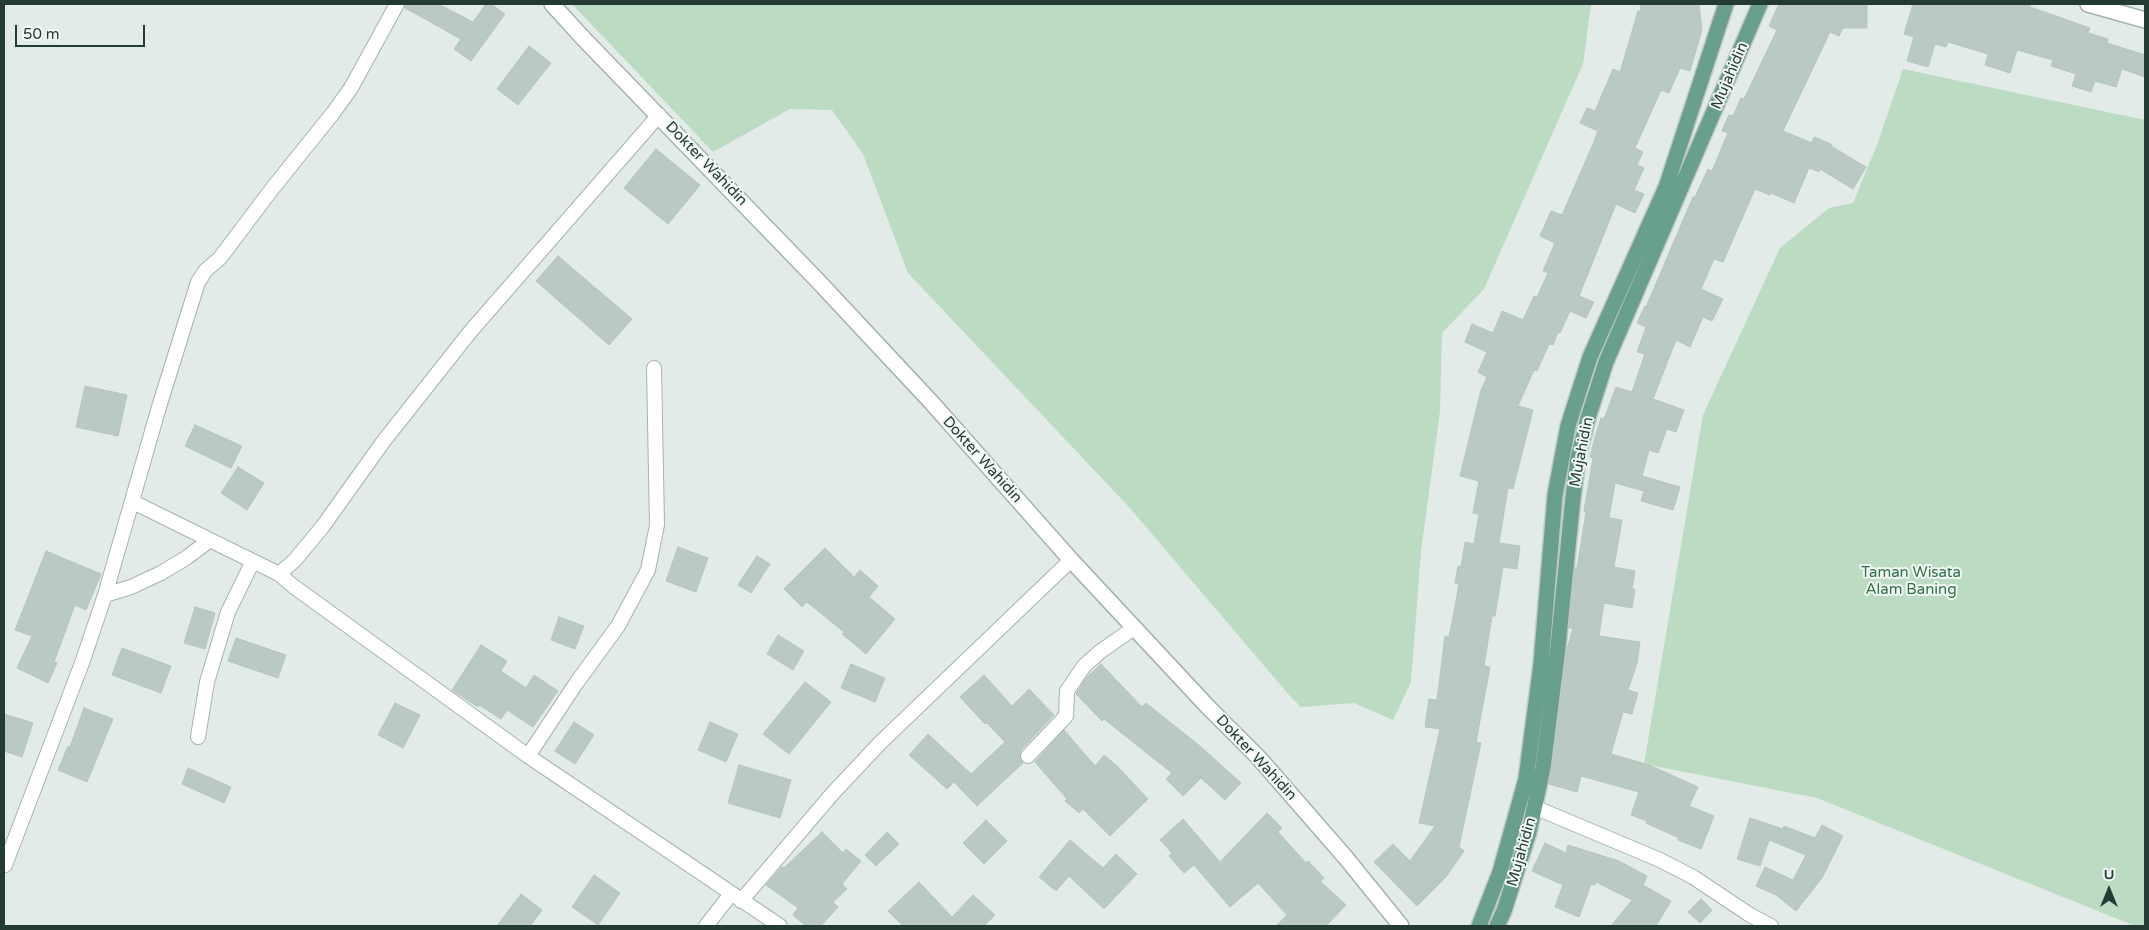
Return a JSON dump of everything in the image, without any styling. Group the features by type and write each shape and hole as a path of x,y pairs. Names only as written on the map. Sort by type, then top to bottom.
{"main road":[{"name":"Mujahidin","path":"1479,926 1500,872 1526,778 1541,664 1555,495 1568,426 1590,357 1666,187 1726,4"},
{"name":"Mujahidin","path":"1497,926 1512,888 1529,832 1543,768 1577,468 1588,418 1606,362 1760,4"}],"street":[{"path":"5,865 82,663 105,595 159,407 198,282 206,270 220,258 351,88 397,4"},
{"name":"Dokter Wahidin","path":"552,4 818,281 932,403 1071,560 1301,805 1400,926"},
{"path":"2088,4 2145,20"},
{"path":"279,574 295,560 323,526 384,442 470,332 659,116"},
{"path":"528,756 577,682 618,626 648,570 657,525 654,368"},
{"path":"132,502 279,574 528,756 780,926"},
{"path":"105,595 130,587 161,573 186,558 210,540"},
{"path":"706,926 736,897 880,743 1071,560"},
{"path":"198,737 207,682 228,612 253,561"},
{"path":"1028,756 1066,716 1068,690 1084,666 1101,651 1134,628"},
{"path":"1534,807 1660,860 1694,877 1750,915 1771,926"}],"green space":[{"path":"572,4 1591,4 1583,64 1484,289 1442,333 1440,411 1421,551 1411,682 1393,720 1354,703 1301,707 1289,695 1129,507 908,273 863,154 832,110 790,109 713,152"},
{"name":"Taman Wisata Alam Baning","path":"1903,69 2145,120 2145,926 2135,926 1817,798 1644,764 1703,415 1780,248 1829,208 1853,203 1877,145"}],"building":[{"path":"406,4 438,4 473,22 486,4 491,4 505,14 471,61 454,49 461,39 405,8"},
{"path":"1640,4 1699,4 1702,30 1690,71 1680,68 1669,93 1661,90 1635,148 1643,152 1637,165 1644,168 1634,190 1644,194 1635,213 1616,204 1579,296 1594,302 1586,318 1570,311 1553,345 1549,344 1537,371 1534,370 1518,406 1533,410 1513,489 1508,488 1499,543 1520,546 1517,569 1503,567 1495,616 1492,616 1484,666 1490,667 1476,742 1481,743 1459,847 1464,851 1446,877 1417,906 1374,862 1393,844 1410,861 1435,826 1419,823 1440,729 1425,727 1429,699 1437,700 1445,636 1449,637 1459,584 1455,583 1458,566 1461,567 1465,542 1474,544 1479,514 1473,513 1479,481 1460,476 1481,390 1487,377 1478,372 1487,352 1465,342 1472,324 1493,333 1502,311 1523,320 1534,296 1537,297 1548,273 1543,271 1555,243 1540,236 1551,211 1562,215 1593,144 1598,131 1580,123 1587,108 1595,111 1613,69 1620,72 1638,11 1641,11"},
{"path":"1779,4 1867,4 1867,28 1843,28 1839,36 1830,32 1783,131 1812,143 1814,137 1831,144 1831,146 1866,167 1853,189 1820,169 1819,172 1809,168 1794,203 1771,193 1770,195 1755,189 1723,262 1714,259 1701,289 1723,299 1712,321 1703,317 1690,347 1676,340 1653,399 1684,410 1676,432 1667,429 1658,453 1649,450 1642,476 1680,487 1673,510 1641,501 1644,491 1615,483 1609,518 1622,520 1614,567 1635,571 1632,589 1635,589 1632,608 1604,603 1599,636 1640,642 1637,663 1628,690 1638,693 1632,714 1623,712 1611,754 1649,765 1698,787 1689,806 1714,816 1701,849 1678,840 1679,838 1646,823 1647,821 1631,815 1639,792 1581,776 1577,792 1549,784 1567,649 1573,628 1569,628 1575,568 1577,568 1586,512 1584,511 1593,458 1590,457 1595,437 1601,418 1604,419 1616,387 1632,392 1645,354 1637,352 1646,327 1637,323 1646,307 1693,197 1695,197 1708,169 1712,171 1728,133 1722,131 1729,115 1733,116 1741,98 1744,99 1777,30 1769,26"},
{"path":"1913,4 2031,4 2030,7 2090,28 2088,33 2108,39 2107,43 2145,55 2145,77 2122,69 2116,87 2095,81 2091,92 2072,86 2076,74 2051,66 2053,60 2017,50 2010,73 1985,65 1988,54 1948,42 1946,47 1935,44 1928,67 1907,61 1914,37 1904,34"},
{"path":"529,46 551,63 518,105 497,89"},
{"path":"656,149 700,185 668,224 624,188"},
{"path":"558,256 632,319 609,345 536,281"},
{"path":"85,386 127,395 118,436 76,427"},
{"path":"195,425 242,446 231,468 185,446"},
{"path":"238,467 264,483 247,510 221,493"},
{"path":"678,547 708,558 696,592 666,581"},
{"path":"825,548 854,577 860,570 878,586 869,597 895,619 866,654 842,634 844,632 807,602 802,607 784,589"},
{"path":"46,551 101,574 86,610 75,605 54,662 57,663 48,683 17,668 32,636 15,630"},
{"path":"757,556 770,564 751,593 738,585"},
{"path":"195,607 215,613 205,649 184,643"},
{"path":"559,617 584,626 575,649 551,640"},
{"path":"778,635 804,651 793,670 767,654"},
{"path":"236,638 286,655 278,678 228,661"},
{"path":"481,645 507,661 501,671 526,688 534,675 558,691 533,727 507,710 501,719 452,690"},
{"path":"122,648 171,666 161,693 112,675"},
{"path":"851,664 885,678 875,702 841,688"},
{"path":"1101,664 1142,707 1146,703 1200,746 1241,783 1225,800 1201,778 1183,796 1166,779 1172,773 1104,719 1102,721 1076,694 1086,678"},
{"path":"984,675 1012,706 1029,689 1054,715 1021,750 1020,758 1023,763 977,806 954,782 947,789 909,755 928,734 971,774 1005,742 960,697"},
{"path":"805,682 831,702 789,754 763,734"},
{"path":"395,703 420,715 403,748 378,735"},
{"path":"84,708 113,719 87,782 58,770 68,746 70,747"},
{"path":"4,714 33,723 22,757 4,751"},
{"path":"574,722 594,735 575,764 555,751"},
{"path":"710,722 738,734 726,762 698,750"},
{"path":"1064,730 1095,766 1104,755 1148,799 1110,836 1083,809 1079,813 1065,801 1067,799 1035,762"},
{"path":"739,765 791,780 780,818 728,803"},
{"path":"188,768 231,787 224,803 182,784"},
{"path":"1267,813 1282,828 1278,832 1306,863 1308,861 1324,878 1320,881 1346,905 1326,926 1276,926 1287,915 1258,883 1230,907 1194,865 1184,873 1169,856 1172,853 1160,840 1183,819 1220,862"},
{"path":"1750,818 1783,829 1784,826 1815,838 1822,825 1843,836 1822,878 1796,911 1776,895 1756,886 1765,867 1793,880 1806,855 1769,840 1760,866 1737,859"},
{"path":"986,820 1007,841 984,864 963,843"},
{"path":"822,832 843,853 846,849 861,861 842,884 847,889 833,902 838,907 821,926 806,926 793,915 798,908 766,885 782,867 784,868"},
{"path":"887,832 899,844 876,866 865,855"},
{"path":"1070,840 1103,868 1116,854 1137,874 1104,909 1069,876 1056,891 1039,877"},
{"path":"1545,843 1566,853 1568,845 1619,861 1647,876 1643,885 1671,901 1656,926 1611,926 1632,900 1596,882 1595,885 1591,884 1579,917 1555,907 1563,885 1532,871"},
{"path":"594,875 620,893 598,925 572,907"},
{"path":"919,882 952,917 973,895 995,915 984,926 903,926 888,911"},
{"path":"521,894 542,910 530,926 497,926"},
{"path":"1701,899 1712,910 1700,923 1688,912"}]}
